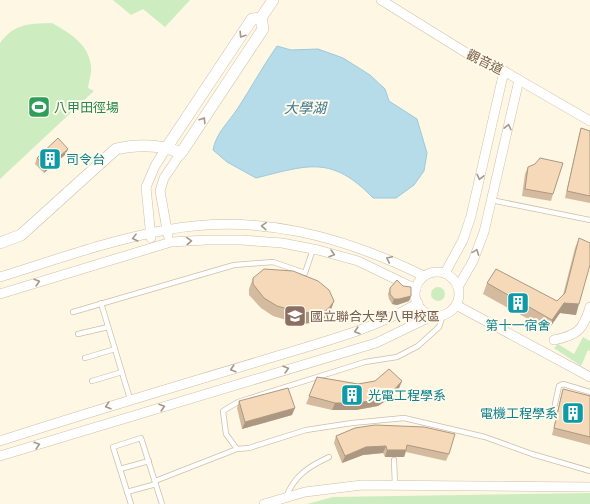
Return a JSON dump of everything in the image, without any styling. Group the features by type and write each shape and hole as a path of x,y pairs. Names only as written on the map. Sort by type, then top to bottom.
{"street":[{"path":"171,242 166,230 160,191 164,178 263,29 261,18 274,0"},
{"name":"觀音道","path":"381,0 473,57 504,71 590,121"},
{"path":"152,247 146,187 155,166 252,19 261,18"},
{"path":"445,273 463,240 471,216 504,71"},
{"path":"0,456 376,342 439,315 448,313 456,305 458,299 458,287 473,261 484,232 519,80"},
{"path":"0,243 21,235 116,149 135,145 167,147 181,153"},
{"path":"0,276 97,247 166,230 218,224 277,227 326,237 386,257 424,276"},
{"path":"0,294 171,242 241,240 282,243 313,248 358,261 416,288"},
{"path":"439,315 422,309 418,304 416,288 424,276 430,273 445,273 451,276 458,287"},
{"path":"0,441 130,399 172,388 378,324 418,304"},
{"path":"456,305 590,377"},
{"path":"554,340 576,334 583,326 590,307"},
{"path":"264,504 305,492 362,485 590,487"}],"lane":[{"path":"491,200 590,220"},
{"path":"73,312 234,266 273,262 305,273 313,248"},
{"path":"101,304 130,399"},
{"path":"237,449 226,434 223,411 238,402 365,362 397,357 418,346 439,328 439,315"},
{"path":"78,334 108,326"},
{"path":"85,358 114,349"},
{"path":"92,381 122,372"},
{"path":"555,404 559,386 563,384 590,392"},
{"path":"127,492 237,449 249,448 306,430 352,423 404,418 486,437 532,454 590,471"},
{"path":"131,504 113,447 141,438 162,504"},
{"path":"286,498 291,484 301,473 315,463 329,457"},
{"path":"394,460 395,485"},
{"path":"120,469 149,462"}],"green space":[{"path":"113,0 190,0 165,27 143,9 131,15"},
{"name":"八甲田徑場","path":"52,23 65,30 82,45 86,51 91,68 88,88 94,91 0,179 0,43 6,36 17,28 29,24"},
{"path":"435,287 441,287 445,291 445,297 441,301 435,301 431,297 431,291"},
{"path":"583,337 590,341 590,351 588,350 581,366 554,348 558,344 574,354"},
{"path":"590,493 590,504 307,504 333,497"}],"water":[{"name":"大學湖","path":"277,46 291,50 318,49 343,58 370,75 385,89 389,101 417,119 427,153 424,171 414,185 396,198 373,198 358,184 345,175 332,169 305,167 256,178 227,162 213,150 220,133 238,108"}],"building":[{"path":"581,128 590,131 590,196 567,191"},
{"name":"司令台","path":"58,138 68,149 46,168 37,158"},
{"path":"540,158 563,163 553,194 525,189 528,167 535,164"},
{"path":"579,238 590,243 590,265 579,304 564,303 552,320 487,283 496,269 557,301 565,293"},
{"path":"264,269 293,271 318,281 329,290 334,301 325,311 303,313 277,306 264,298 253,284 253,278"},
{"path":"397,280 403,286 411,287 411,296 394,299 390,294 390,288"},
{"name":"光電工程學系","path":"389,369 402,381 393,391 380,399 358,403 335,403 309,396 317,377 358,384 375,381"},
{"path":"288,388 295,408 245,422 239,401"},
{"name":"電機工程學系","path":"563,389 590,396 590,437 554,428"},
{"path":"375,425 424,427 455,434 449,454 407,445 406,450 387,450 386,446 366,447 345,456 336,436 355,428"}],"place":[{"name":"八甲田徑場","path":"39,107"},
{"name":"司令台","path":"50,159"},
{"name":"第十一宿舍","path":"518,303"},
{"name":"國立聯合大學八甲校區","path":"295,316"},
{"name":"光電工程學系","path":"352,395"},
{"name":"電機工程學系","path":"573,413"}]}
